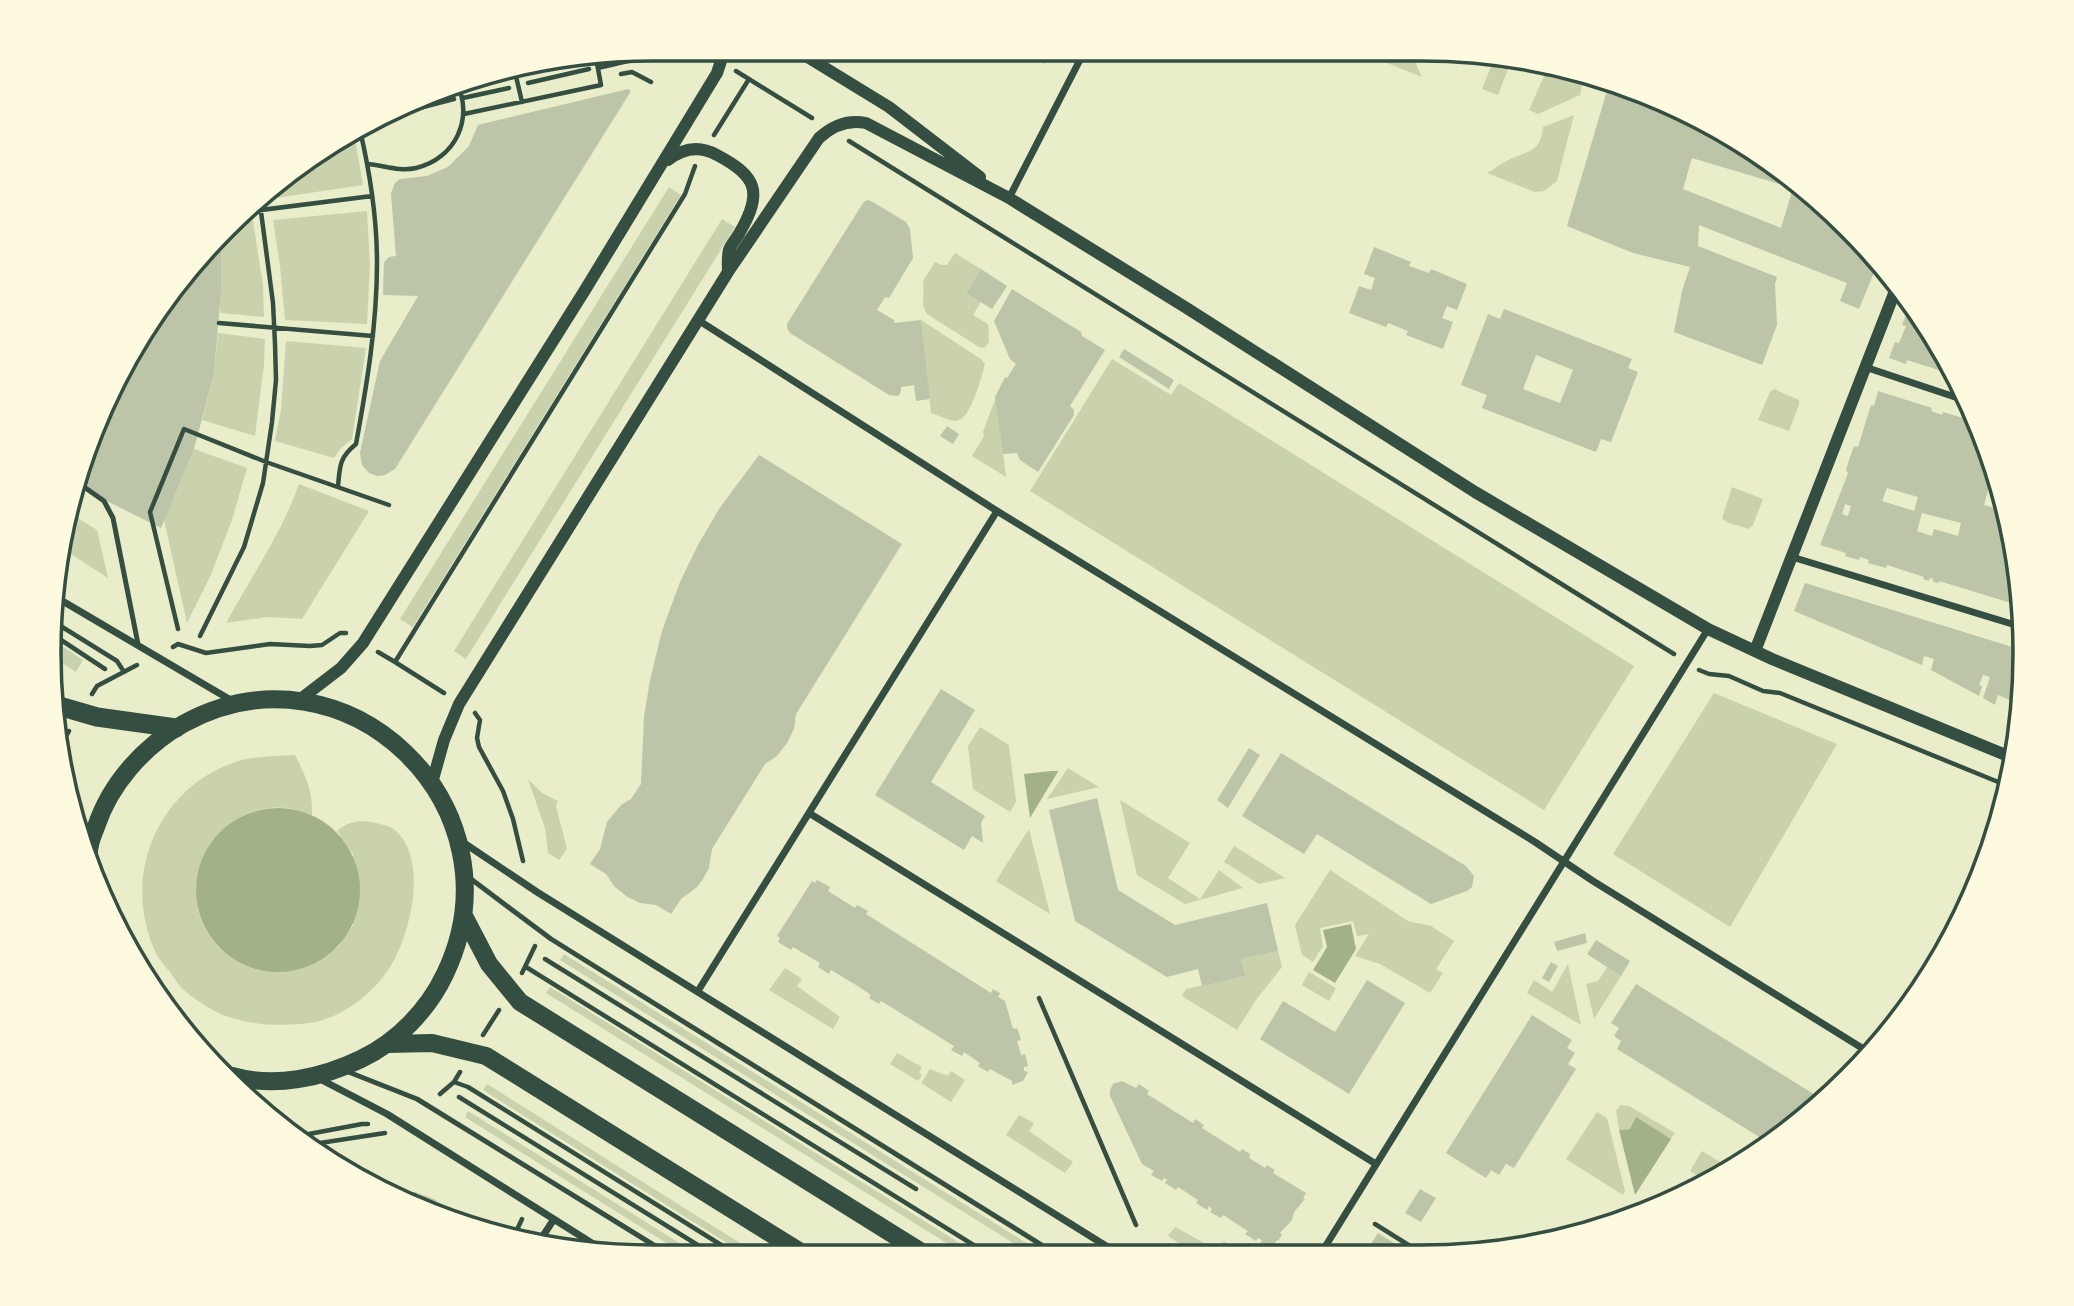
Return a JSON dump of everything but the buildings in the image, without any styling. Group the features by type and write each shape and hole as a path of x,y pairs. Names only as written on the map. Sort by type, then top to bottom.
{"highway":[{"path":"64,708 97,717 176,728"}],"main road":[{"path":"91,838 99,816 113,791 135,761 176,728 213,711 237,704 298,701 347,714 379,731 404,750 432,783 450,816 465,875 464,916 452,960 439,987 421,1012 387,1044 340,1069 276,1081 241,1077"},
{"path":"464,916 489,964 520,1002 910,1245"},
{"path":"387,1044 432,1043 486,1056 789,1245"}],"street":[{"path":"298,701 341,668 363,643 662,165 717,73 720,61"},
{"path":"814,61 889,107 1009,198"},
{"path":"1009,198 1079,61"},
{"path":"432,783 444,740 464,696 727,272 819,138 829,129 856,121 866,123 1009,198 1475,492 1708,629 2004,754"},
{"path":"662,165 677,153 690,148 705,150 742,170 754,187 755,200 729,250 727,272"},
{"path":"1755,651 1893,297"},
{"path":"698,320 997,511 1564,860 1593,881 1861,1048"},
{"path":"1865,367 1955,397"},
{"path":"698,992 997,511"},
{"path":"1792,557 2012,624"},
{"path":"64,602 237,704"},
{"path":"1326,1245 1708,629"},
{"path":"809,813 1376,1164"},
{"path":"458,840 537,892 1105,1245"},
{"path":"314,1076 387,1114 589,1241"},
{"path":"544,1234 554,1219"}],"lane":[{"path":"85,488 104,501 113,518 138,644"},
{"path":"465,875 551,939 1042,1245"},
{"path":"340,1069 417,1099 654,1245"}],"path":[{"path":"598,68 621,63"},
{"path":"464,114 601,85 597,64"},
{"path":"528,83 589,69"},
{"path":"621,74 632,72 651,82"},
{"path":"738,73 805,114"},
{"path":"516,78 522,102"},
{"path":"712,138 749,79"},
{"path":"463,98 509,88"},
{"path":"367,164 415,169 436,160 453,146 462,127 464,114 461,94"},
{"path":"429,105 453,99"},
{"path":"338,486 340,462 356,444 373,336 376,232 362,138"},
{"path":"845,139 1665,649"},
{"path":"395,662 685,194 696,165"},
{"path":"265,207 372,196"},
{"path":"200,636 244,547 263,483 276,380 274,327 261,210"},
{"path":"219,323 373,336"},
{"path":"178,629 150,512 184,429 266,462 389,505"},
{"path":"62,627 117,661 124,672"},
{"path":"178,644 206,653 270,644 322,645 340,633 346,633"},
{"path":"62,641 105,669"},
{"path":"381,654 443,693"},
{"path":"97,686 140,664"},
{"path":"1703,672 1729,677 1763,691 1780,693 1998,782"},
{"path":"475,713 480,720 477,738 479,747 503,791 522,859 527,867"},
{"path":"433,1100 454,1082 526,967 538,937"},
{"path":"545,959 925,1195"},
{"path":"526,967 974,1245"},
{"path":"1039,998 1136,1225"},
{"path":"454,1082 468,1087 721,1245"},
{"path":"459,1097 698,1245"},
{"path":"309,1134 362,1124 386,1132 321,1143"},
{"path":"512,1212 523,1219 518,1229"},
{"path":"1375,1224 1410,1245"}],"shaded area":[{"path":"1382,61 1414,61 1422,77"},
{"path":"1491,65 1509,68 1498,95 1482,89"},
{"path":"1545,75 1582,84 1580,95 1538,114 1529,110"},
{"path":"1574,115 1557,181 1544,191 1535,192 1487,173 1538,145 1543,127"},
{"path":"356,142 363,185 275,198 324,161"},
{"path":"669,187 681,195 413,627 400,619"},
{"path":"367,211 370,265 367,324 285,320 273,220"},
{"path":"722,219 735,227 466,659 454,651"},
{"path":"249,221 253,221 263,285 264,317 220,313 221,250"},
{"path":"955,253 981,269 966,293 981,302 973,315 988,324 989,342 984,348 927,314 924,307 923,281 935,262 947,265"},
{"path":"921,320 985,364 972,404 959,420 949,420 931,413"},
{"path":"218,333 265,339 255,436 202,420 214,373"},
{"path":"286,341 366,348 352,439 334,458 275,441 281,410"},
{"path":"1112,359 1171,395 1179,383 1634,666 1544,810 1030,491"},
{"path":"1774,389 1799,400 1789,431 1758,420 1770,392"},
{"path":"996,397 1006,477 972,456 984,436 983,432"},
{"path":"194,449 247,468 232,520 210,577 187,623 164,520"},
{"path":"299,484 369,511 302,619 267,617 226,623 275,537"},
{"path":"1732,487 1763,499 1749,529 1726,522 1722,518"},
{"path":"77,518 97,530 108,578 70,554"},
{"path":"61,646 83,660 76,672 62,663"},
{"path":"1714,693 1837,744 1730,927 1613,854"},
{"path":"980,727 1009,745 1016,802 1010,812 973,789 968,746"},
{"path":"295,755 308,784 312,815 281,808 250,812 219,834 207,850 196,887 198,907 205,929 219,948 318,962 338,947 353,926 353,854 337,831 351,823 376,823 396,831 406,844 412,860 413,899 409,920 396,956 380,980 361,999 327,1019 314,1022 281,1025 252,1023 223,1015 197,1000 179,986 158,956 145,922 142,892 146,863 155,835 169,810 189,789 213,772 242,760"},
{"path":"1068,768 1099,787 1047,799"},
{"path":"1059,770 1030,818 1024,774"},
{"path":"528,779 542,793 558,801 556,806 567,849 559,860 548,853 545,828"},
{"path":"1120,800 1190,843 1168,878 1200,899 1219,870 1243,888 1185,904 1137,875"},
{"path":"278,808 309,814 336,832 354,859 360,890 354,921 336,948 309,966 278,972 247,966 220,948 202,921 196,890 202,859 220,832 247,814"},
{"path":"1029,829 1050,914 996,881"},
{"path":"1234,846 1285,878 1259,884 1224,862"},
{"path":"1330,870 1408,921 1431,926 1454,941 1436,969 1443,973 1430,993 1380,964 1355,956 1369,934 1357,936 1353,921 1320,928 1323,946 1313,962 1302,955 1295,925"},
{"path":"1351,924 1356,949 1335,983 1313,970 1327,947 1323,930"},
{"path":"1278,951 1282,967 1237,1030 1182,996 1186,989 1244,976 1241,959"},
{"path":"564,954 1030,1245 1017,1245 560,960"},
{"path":"1568,964 1581,1025 1527,993 1534,980 1552,992"},
{"path":"1607,967 1621,976 1594,1019 1586,984 1598,981"},
{"path":"785,968 802,979 797,986 840,1017 833,1029 769,990"},
{"path":"1309,972 1336,988 1329,1001 1302,985"},
{"path":"550,987 963,1245 950,1245 546,993"},
{"path":"897,1053 922,1067 919,1072 922,1075 918,1081 890,1064"},
{"path":"930,1069 948,1076 951,1071 965,1080 951,1102 921,1083"},
{"path":"487,1084 743,1245 730,1245 483,1090"},
{"path":"1621,1105 1629,1106 1675,1133 1671,1139 1636,1118 1630,1129 1619,1130 1616,1110"},
{"path":"468,1111 683,1245 670,1245 465,1117"},
{"path":"1597,1112 1607,1118 1625,1191 1623,1195 1566,1159"},
{"path":"1019,1115 1034,1123 1029,1131 1073,1162 1065,1173 1006,1135"},
{"path":"1636,1117 1671,1139 1635,1195 1619,1130 1630,1129"},
{"path":"1702,1151 1721,1162 1698,1176 1690,1171"},
{"path":"1175,1227 1208,1245 1182,1245 1168,1236"}]}
